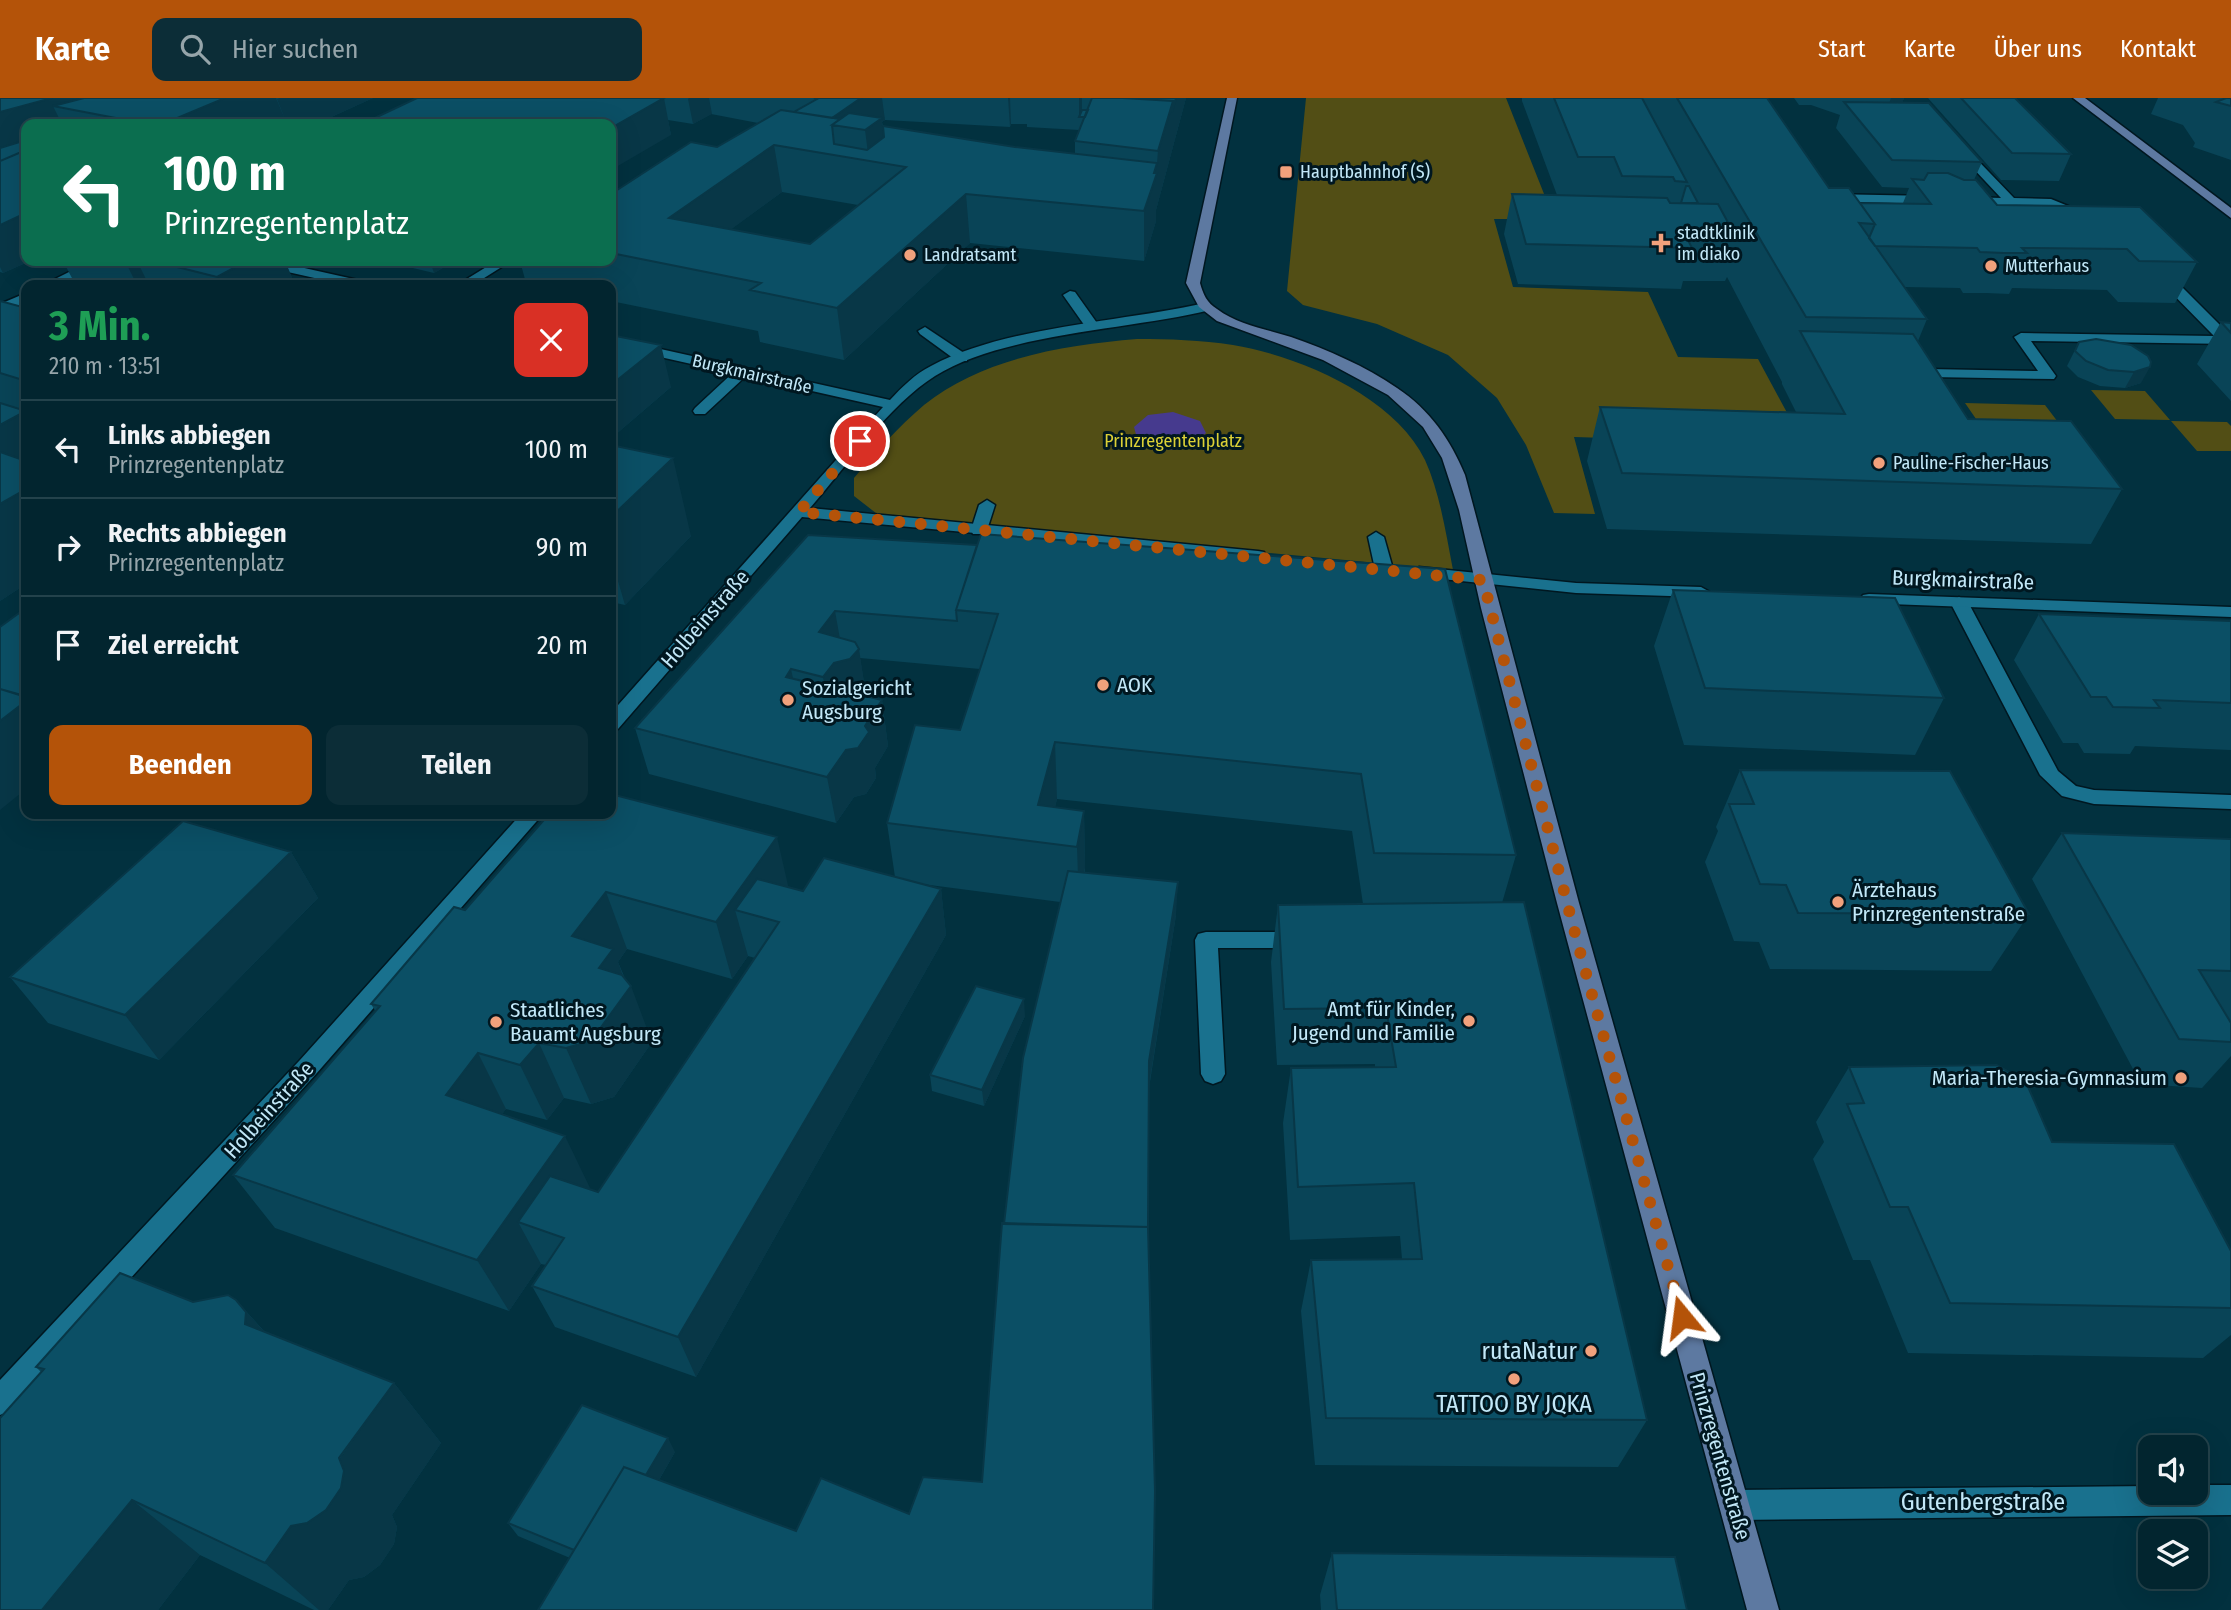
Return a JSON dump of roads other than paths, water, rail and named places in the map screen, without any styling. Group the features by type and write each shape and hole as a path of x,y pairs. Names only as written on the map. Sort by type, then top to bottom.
{"street":[{"path":"799,512 893,405 922,378 962,358 1032,336 1161,318 1205,307 1193,283 1232,98"},
{"path":"2078,98 2231,214"},
{"path":"1949,136 2011,202"},
{"path":"1818,198 1942,200"},
{"path":"1956,201 2051,203 2095,220"},
{"path":"2153,265 2228,340"},
{"path":"61,280 91,266"},
{"path":"279,266 340,280"},
{"path":"473,280 496,266"},
{"path":"1070,295 1091,326"},
{"path":"0,309 21,299"},
{"name":"Prinzregentenstraße","path":"1205,307 1234,324 1309,349 1359,370 1408,404 1428,422 1442,442 1463,492 1483,580 1577,941 1763,1610"},
{"path":"925,331 962,358"},
{"path":"1929,373 2049,376 2021,337 2228,340"},
{"name":"Burgkmairstraße","path":"616,343 893,405"},
{"path":"700,411 742,372"},
{"path":"979,530 987,505"},
{"path":"799,512 1277,558"},
{"name":"Holbeinstraße","path":"616,719 799,512"},
{"path":"1376,537 1378,568 1576,588 1713,593"},
{"name":"Burgkmairstraße","path":"1850,598 2231,612"},
{"path":"1959,602 2050,775 2069,791 2094,797 2231,802"},
{"name":"Holbeinstraße","path":"0,1401 308,1067 529,819"},
{"path":"1213,1074 1206,940 1329,941"},
{"name":"Gutenbergstraße","path":"1734,1505 2231,1500"}],"place":[{"name":"Hauptbahnhof (S)","path":"1286,172"},
{"name":"stadtklinik im diako","path":"1661,243"},
{"name":"Landratsamt","path":"910,255"},
{"name":"Mutterhaus","path":"1991,266"},
{"name":"Pauline-Fischer-Haus","path":"1879,463"},
{"name":"AOK","path":"1103,685"},
{"name":"Sozialgericht Augsburg","path":"788,700"},
{"name":"Ärztehaus Prinzregentenstraße","path":"1838,902"},
{"name":"Amt für Kinder, Jugend und Familie","path":"1469,1021"},
{"name":"Staatliches Bauamt Augsburg","path":"496,1022"},
{"name":"Maria-Theresia-Gymnasium","path":"2181,1078"},
{"name":"rutaNatur","path":"1591,1351"},
{"name":"TATTOO BY JQKA","path":"1514,1379"}],"park label":[{"name":"Prinzregentenplatz","path":"1173,441"}]}
